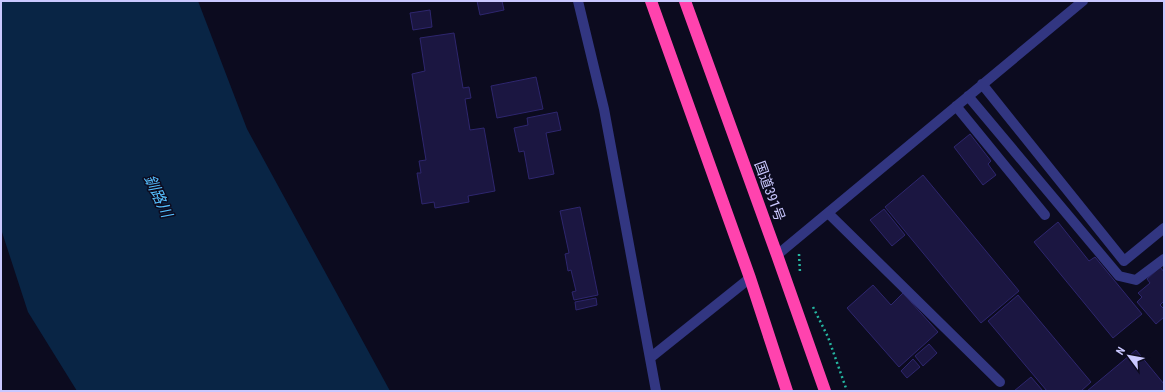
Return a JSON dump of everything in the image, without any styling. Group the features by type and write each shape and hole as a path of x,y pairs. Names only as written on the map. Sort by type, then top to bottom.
{"highway":[{"path":"651,1 750,278 787,391"},
{"name":"国道391号","path":"685,1 825,391"}],"street":[{"path":"578,1 604,109 656,391"},
{"path":"777,255 1083,1"},
{"path":"982,84 1124,261 1164,228"},
{"path":"968,96 1119,276 1136,280 1164,259"},
{"path":"956,106 1045,215"},
{"path":"828,213 1000,382"},
{"path":"650,358 750,278"}],"path":[{"path":"799,238 800,276"},
{"path":"811,304 828,337 848,391"}],"water":[{"name":"釧路川","path":"1,1 198,1 247,129 390,391 77,391 28,312 1,229"}],"building":[{"path":"477,1 502,1 504,10 480,15"},
{"path":"430,10 432,27 413,30 410,13"},
{"path":"454,33 463,88 469,87 471,98 465,99 470,130 484,128 495,191 468,196 469,202 435,208 434,202 422,204 417,173 421,173 419,161 426,160 412,74 425,71 420,38"},
{"path":"536,77 543,109 497,118 491,86"},
{"path":"557,112 561,130 546,133 554,174 529,179 524,151 519,152 514,128 528,125 527,118"},
{"path":"970,134 991,161 988,164 996,175 983,185 954,147"},
{"path":"923,175 1019,291 981,323 885,207"},
{"path":"580,207 598,295 574,300 572,292 576,291 571,270 568,271 565,254 569,253 560,211"},
{"path":"884,209 905,235 892,246 870,220"},
{"path":"1058,222 1089,261 1095,257 1142,314 1113,338 1034,242"},
{"path":"1160,267 1164,272 1164,301 1160,305 1164,309 1164,317 1156,324 1137,302 1142,297 1138,293 1150,283 1147,279"},
{"path":"873,285 891,305 903,293 938,332 899,367 847,308"},
{"path":"1018,295 1091,382 1081,391 1047,391 988,321"},
{"path":"596,298 597,305 576,310 575,302"},
{"path":"929,344 937,353 923,366 915,356"},
{"path":"1136,350 1164,384 1164,391 1087,391"},
{"path":"913,359 920,367 907,378 901,371"},
{"path":"1031,377 1043,391 1014,391"}]}
